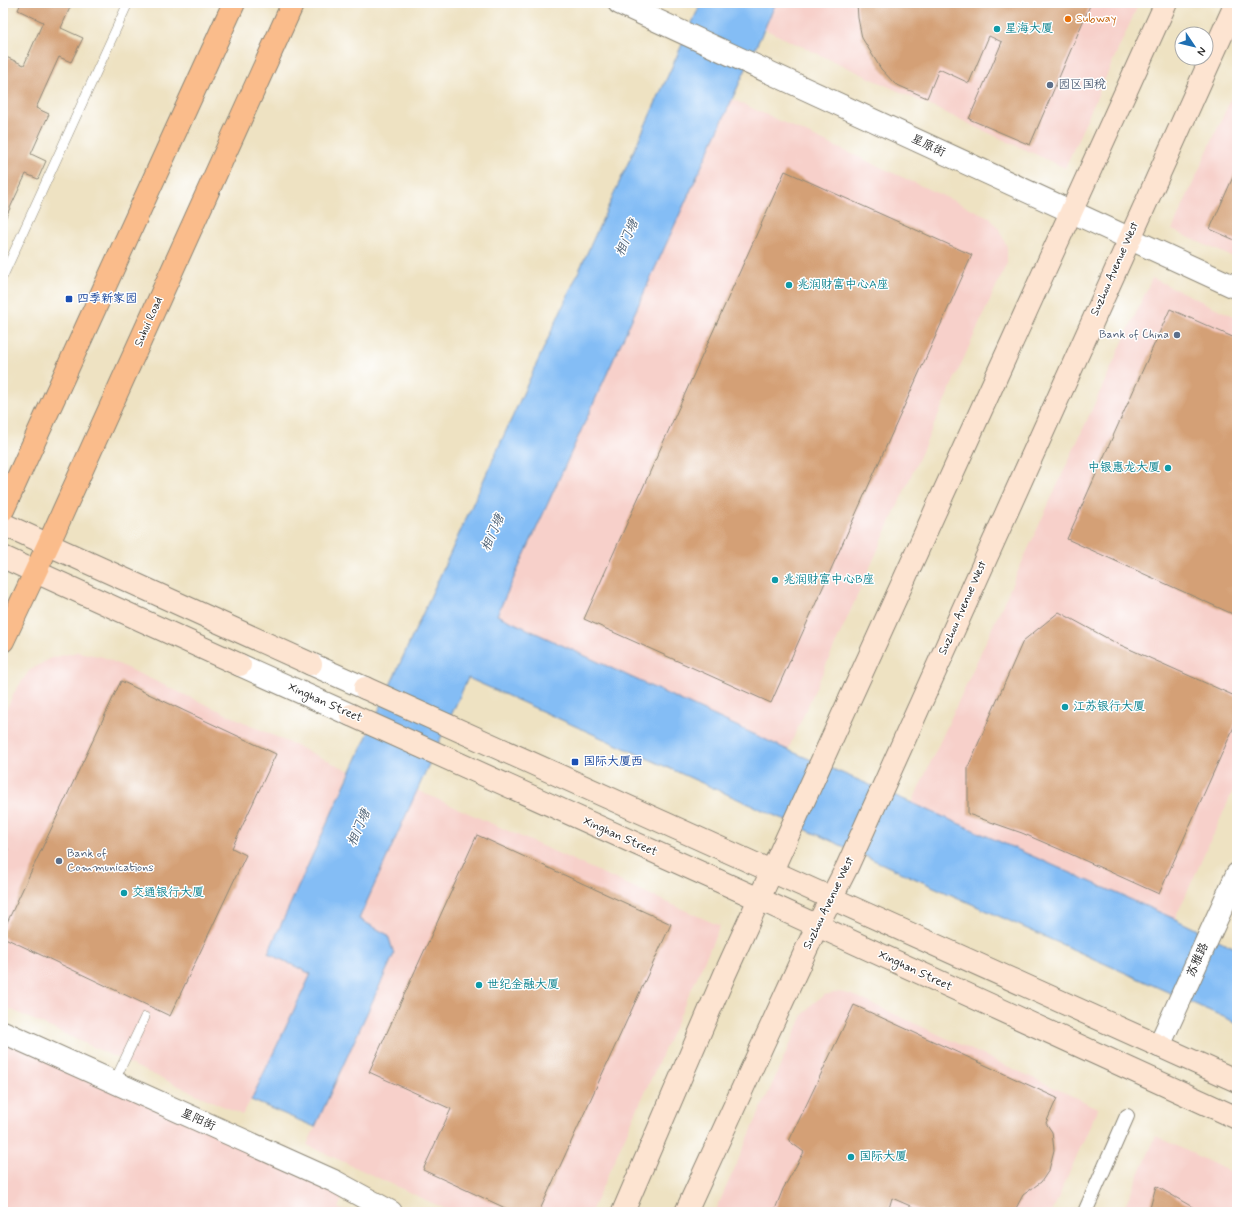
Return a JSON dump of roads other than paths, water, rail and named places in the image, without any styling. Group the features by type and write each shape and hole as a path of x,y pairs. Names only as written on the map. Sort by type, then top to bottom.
{"main road":[{"path":"3,510 234,3"},
{"name":"Suhui Road","path":"3,641 48,545 293,3"},
{"path":"623,1212 759,899 1166,3"},
{"name":"Suzhou Avenue West","path":"686,1212 830,898 847,867 1236,3"},
{"path":"3,524 311,664"},
{"name":"Xinghan Street","path":"3,557 240,665"},
{"path":"365,688 1237,1081"},
{"name":"Xinghan Street","path":"352,716 759,899 1237,1118"}],"street":[{"name":"星原街","path":"618,3 1237,288"},
{"path":"311,664 365,688"},
{"name":"Xinghan Street","path":"240,665 352,716"},
{"name":"苏雅路","path":"1159,1046 1237,874"},
{"name":"星阳街","path":"3,1032 334,1181 391,1212"},
{"path":"1085,1212 1127,1116"}],"lane":[{"path":"3,276 128,3"},
{"path":"114,1082 145,1017"}],"water":[{"name":"相门塘","path":"701,3 776,3 497,615 788,750 1175,919 1237,949 1237,1023 468,678 359,919 388,935 394,954 315,1127 251,1100 311,974 268,953"}],"place":[{"name":"Subway","path":"1068,19"},
{"name":"星海大厦","path":"997,29"},
{"name":"园区国税","path":"1050,85"},
{"name":"兆润财富中心A座","path":"789,285"},
{"name":"四季新家园","path":"69,299"},
{"name":"Bank of China","path":"1177,335"},
{"name":"中银惠龙大厦","path":"1168,468"},
{"name":"兆润财富中心B座","path":"775,580"},
{"name":"江苏银行大厦","path":"1065,707"},
{"name":"国际大厦西","path":"575,762"},
{"name":"Bank of Communications","path":"59,861"},
{"name":"交通银行大厦","path":"124,893"},
{"name":"世纪金融大厦","path":"479,985"},
{"name":"国际大厦","path":"851,1157"}]}
